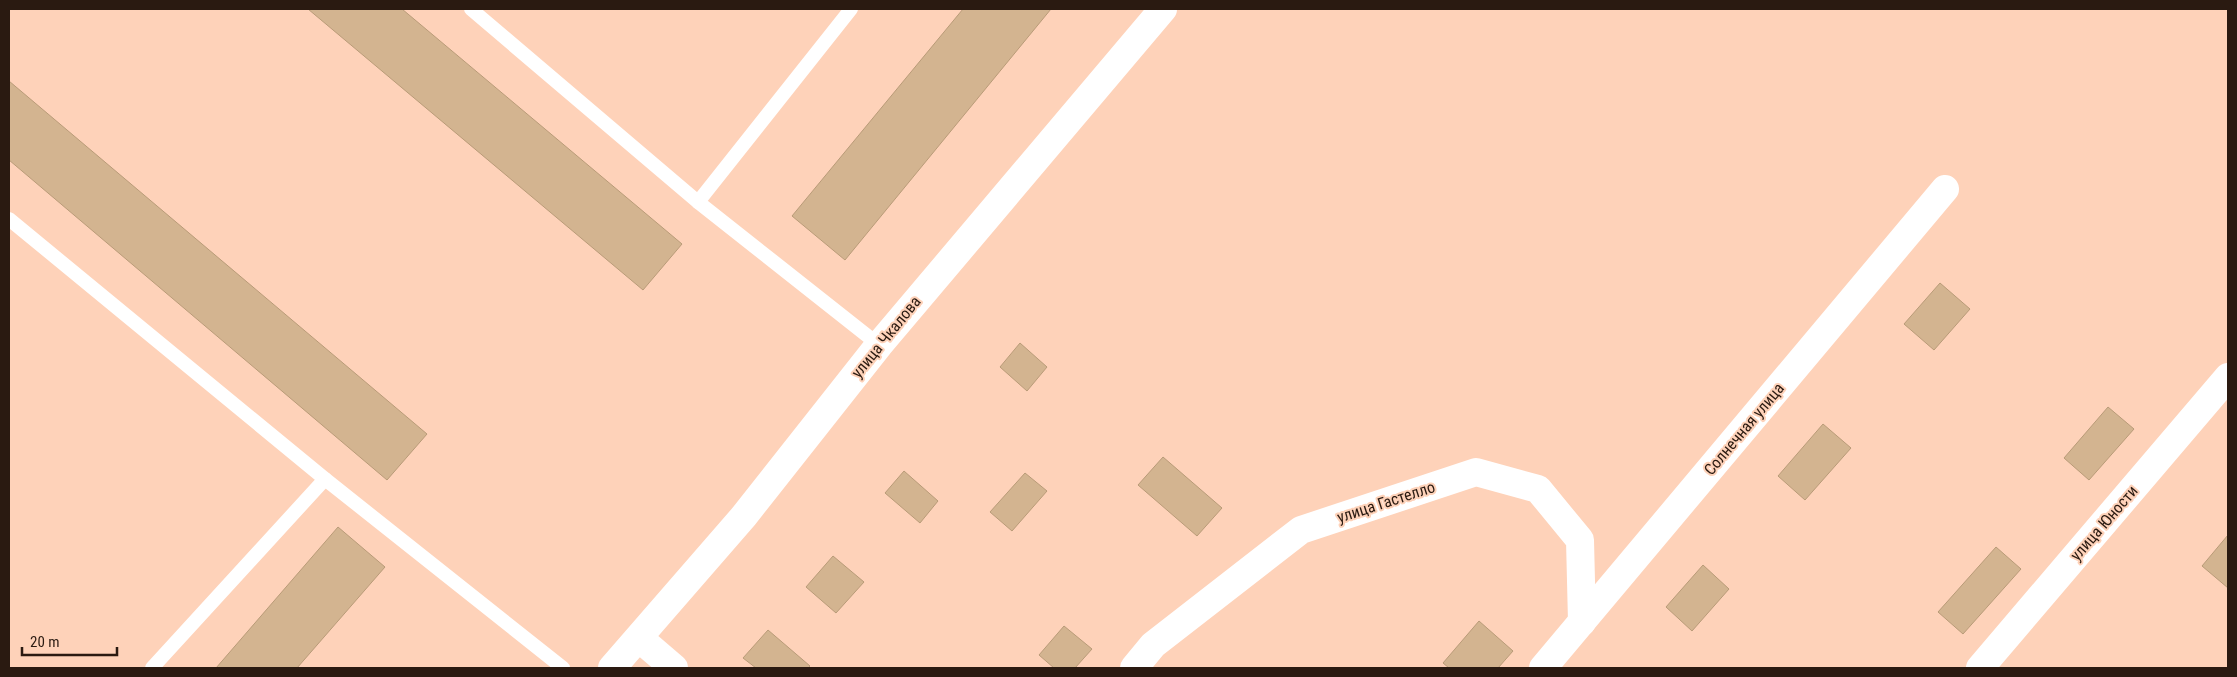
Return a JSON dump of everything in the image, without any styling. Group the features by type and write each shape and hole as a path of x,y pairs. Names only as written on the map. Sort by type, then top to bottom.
{"street":[{"name":"улица Чкалова","path":"612,668 744,516 879,345 1163,9"},
{"name":"Солнечная улица","path":"1543,668 1945,189"},
{"name":"улица Юности","path":"1980,668 2228,377"},
{"name":"улица Гастелло","path":"1134,668 1154,645 1301,530 1476,472 1538,489 1580,540 1582,622"},
{"path":"639,638 674,668"}],"lane":[{"path":"471,9 698,202 879,345"},
{"path":"698,202 851,9"},
{"path":"9,219 325,479 563,668"},
{"path":"152,668 325,479"}],"building":[{"path":"308,9 402,9 682,244 643,290"},
{"path":"963,9 1051,9 845,260 792,216"},
{"path":"9,81 427,434 387,480 9,160"},
{"path":"1940,283 1970,309 1934,350 1904,324"},
{"path":"1020,343 1047,367 1027,391 1000,367"},
{"path":"2108,407 2134,429 2089,480 2064,458"},
{"path":"1823,424 1851,448 1805,500 1778,476"},
{"path":"1163,457 1222,508 1197,536 1138,485"},
{"path":"904,471 938,501 920,523 885,493"},
{"path":"1025,473 1047,491 1012,531 990,512"},
{"path":"338,527 385,567 297,668 216,668"},
{"path":"2228,535 2228,588 2202,566"},
{"path":"1996,547 2021,569 1963,634 1938,612"},
{"path":"833,556 864,582 836,613 806,587"},
{"path":"1703,565 1729,589 1692,631 1666,607"},
{"path":"1479,621 1513,651 1498,668 1449,668 1443,663"},
{"path":"1064,626 1092,649 1075,668 1054,668 1039,655"},
{"path":"768,630 810,666 808,668 756,668 743,658"}]}
